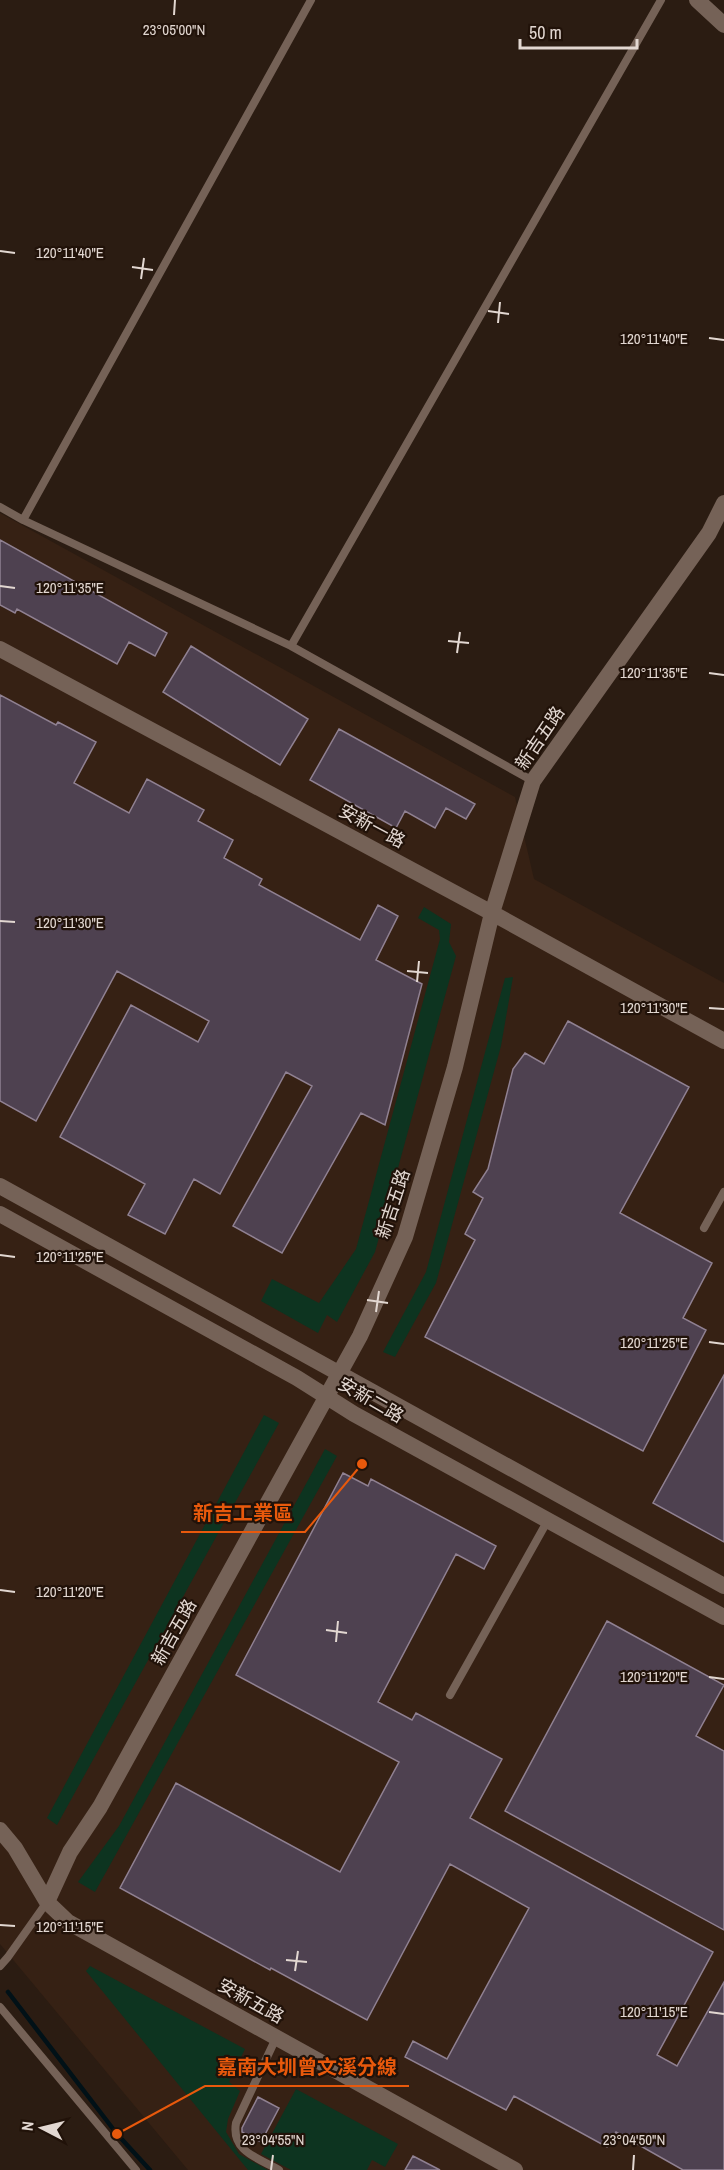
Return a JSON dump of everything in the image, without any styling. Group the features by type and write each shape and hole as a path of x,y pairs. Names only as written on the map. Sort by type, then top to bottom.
{"street":[{"path":"697,0 724,24"},
{"name":"新吉五路","path":"47,1902 70,1852 99,1807 360,1336 405,1238 455,1067 492,913 533,781 709,533 724,503"},
{"name":"安新一路","path":"0,649 492,913 724,1041"},
{"name":"安新二路","path":"0,1186 724,1586"},
{"name":"安新二路","path":"0,1214 287,1372 354,1414 724,1617"},
{"name":"安新五路","path":"0,1830 15,1848 47,1902 68,1922 515,2170"}],"lane":[{"path":"23,520 311,0"},
{"path":"291,646 661,0"},
{"path":"0,507 23,520 291,646 533,781"},
{"path":"704,1228 724,1192"},
{"path":"450,1695 548,1520"},
{"path":"0,1966 47,1902"},
{"path":"0,2007 136,2170"},
{"path":"276,2038 236,2123 234,2134 242,2150 279,2170"}],"shaded area":[{"path":"0,513 515,797 534,879 724,983 724,2170 188,2170 0,1944"}],"green space":[{"path":"424,907 451,924 449,942 456,956 375,1252 337,1322 327,1315 318,1333 261,1301 272,1279 319,1303 356,1249 440,939 439,930 418,918"},
{"path":"513,977 501,1046 436,1283 395,1357 383,1352 426,1272 505,978"},
{"path":"264,1415 279,1423 57,1825 47,1818"},
{"path":"325,1449 337,1456 95,1892 78,1882 119,1826"},
{"path":"90,1966 245,2049 229,2082 240,2091 228,2119 226,2132 239,2154 268,2170 248,2170 86,1971"},
{"path":"296,2089 398,2144 385,2167 372,2160 367,2170 291,2170 261,2154"}],"building":[{"path":"0,540 167,633 155,656 129,642 117,664 17,609 15,613 0,605"},
{"path":"191,646 308,719 280,765 163,692"},
{"path":"0,695 56,725 58,722 96,742 74,783 129,813 147,779 204,810 198,821 233,840 224,858 262,879 259,885 360,940 378,905 398,916 376,960 422,984 385,1125 361,1113 282,1253 233,1226 312,1086 286,1072 220,1194 194,1179 165,1234 128,1215 145,1184 60,1137 131,1005 198,1042 209,1021 117,971 36,1121 0,1101"},
{"path":"339,729 475,804 466,819 446,808 435,828 405,811 396,828 310,780"},
{"path":"568,1021 689,1087 620,1213 712,1263 683,1318 706,1330 643,1451 425,1337 475,1240 465,1234 483,1198 473,1192 488,1169 513,1069 525,1053 544,1064"},
{"path":"724,1375 724,1542 653,1503"},
{"path":"343,1473 368,1486 371,1479 496,1546 484,1569 456,1554 378,1702 412,1720 416,1713 502,1759 470,1818 713,1952 657,2055 677,2066 724,1982 724,2170 683,2170 616,2132 607,2147 514,2096 506,2110 405,2057 413,2041 447,2059 529,1908 450,1864 367,2020 120,1888 176,1783 340,1872 399,1762 236,1675"},
{"path":"607,1621 724,1685 696,1736 724,1751 724,1930 505,1811"},
{"path":"258,2097 279,2108 261,2142 242,2132"},
{"path":"413,2156 440,2170 405,2170"}],"waterway":[{"path":"8,1992 117,2134 150,2170"}],"place":[{"name":"新吉工業區","path":"362,1464"},
{"name":"嘉南大圳曾文溪分線","path":"117,2134"}]}
